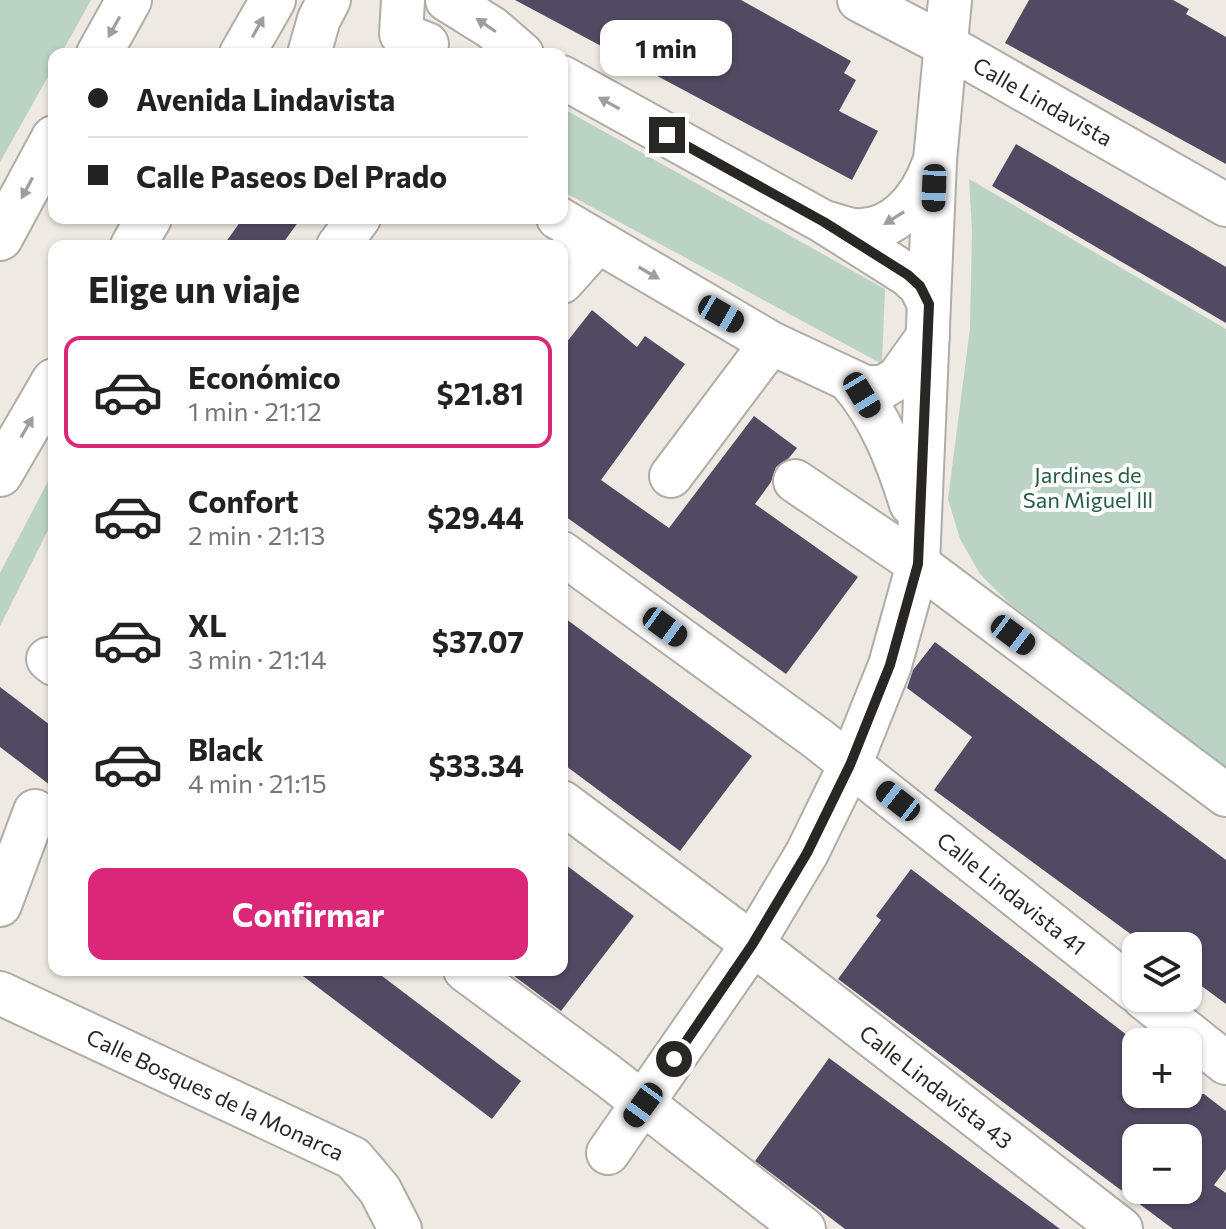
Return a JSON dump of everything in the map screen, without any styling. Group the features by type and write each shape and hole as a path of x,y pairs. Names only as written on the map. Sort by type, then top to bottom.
{"main road":[{"path":"102,48 129,0"},
{"path":"245,48 273,0"},
{"path":"0,238 48,149"},
{"path":"0,474 48,391"}],"street":[{"path":"311,48 319,19 329,0"},
{"path":"447,0 492,28 515,48"},
{"name":"Calle Lindavista","path":"859,0 947,46 1226,205"},
{"path":"608,1153 752,945 807,853 850,765 890,665 918,546 935,160 950,0"},
{"path":"567,224 771,343 865,387 883,387 904,371 929,320 920,286 908,275 824,222 568,80"},
{"path":"824,222 855,230 886,224 912,206 935,160"},
{"path":"568,275 597,243"},
{"path":"671,476 771,343"},
{"path":"850,381 880,424 896,458 918,546"},
{"path":"795,481 918,546 1226,795"},
{"name":"Calle Lindavista 41","path":"568,557 850,765 1122,980"},
{"name":"Calle Lindavista 43","path":"568,807 1121,1229"},
{"path":"0,905 35,811"},
{"path":"473,976 804,1229"},
{"name":"Calle Bosques de la Monarca","path":"0,993 353,1158 380,1190 400,1229"},
{"path":"1162,1012 1226,1063"}],"green space":[{"path":"0,0 91,0 64,48 48,48 48,77 0,162"},
{"path":"568,111 885,289 882,364 568,194"},
{"name":"Jardines de San Miguel lll","path":"969,179 1226,329 1226,769 1009,603 980,574 960,539 948,499 970,328 972,231"},
{"path":"48,481 48,530 0,626 0,573"}],"building":[{"path":"515,0 741,0 851,61 844,73 856,80 839,111 878,131 852,180"},
{"path":"1029,0 1173,0 1189,9 1186,14 1226,37 1226,164 1005,43"},
{"path":"1016,144 1226,267 1226,323 992,186"},
{"path":"239,224 297,224 285,240 227,240"},
{"path":"592,310 637,347 645,336 685,364 601,480 669,528 754,416 797,448 776,467 771,482 755,504 858,577 786,674 568,518 568,340"},
{"path":"568,620 752,756 680,851 568,767"},
{"path":"935,642 1226,860 1226,1004 1202,986 1202,932 1128,932 934,790 972,737 907,688 913,670"},
{"path":"0,687 48,723 48,783 0,747"},
{"path":"568,866 634,916 561,1011 514,976 568,976"},
{"path":"911,869 1122,1031 1122,1108 1202,1108 1204,1094 1226,1111 1226,1169 1214,1185 1226,1193 1226,1229 1173,1229 1140,1204 1202,1204 1202,1124 1122,1124 1122,1191 838,979 881,920 876,916"},
{"path":"303,976 382,976 521,1081 492,1119"},
{"path":"829,1058 1060,1229 845,1229 755,1161"}],"route":[{"path":"667,135 824,222 908,275 920,286 929,304 918,564 890,665 850,765 807,853 752,945 674,1059"}]}
